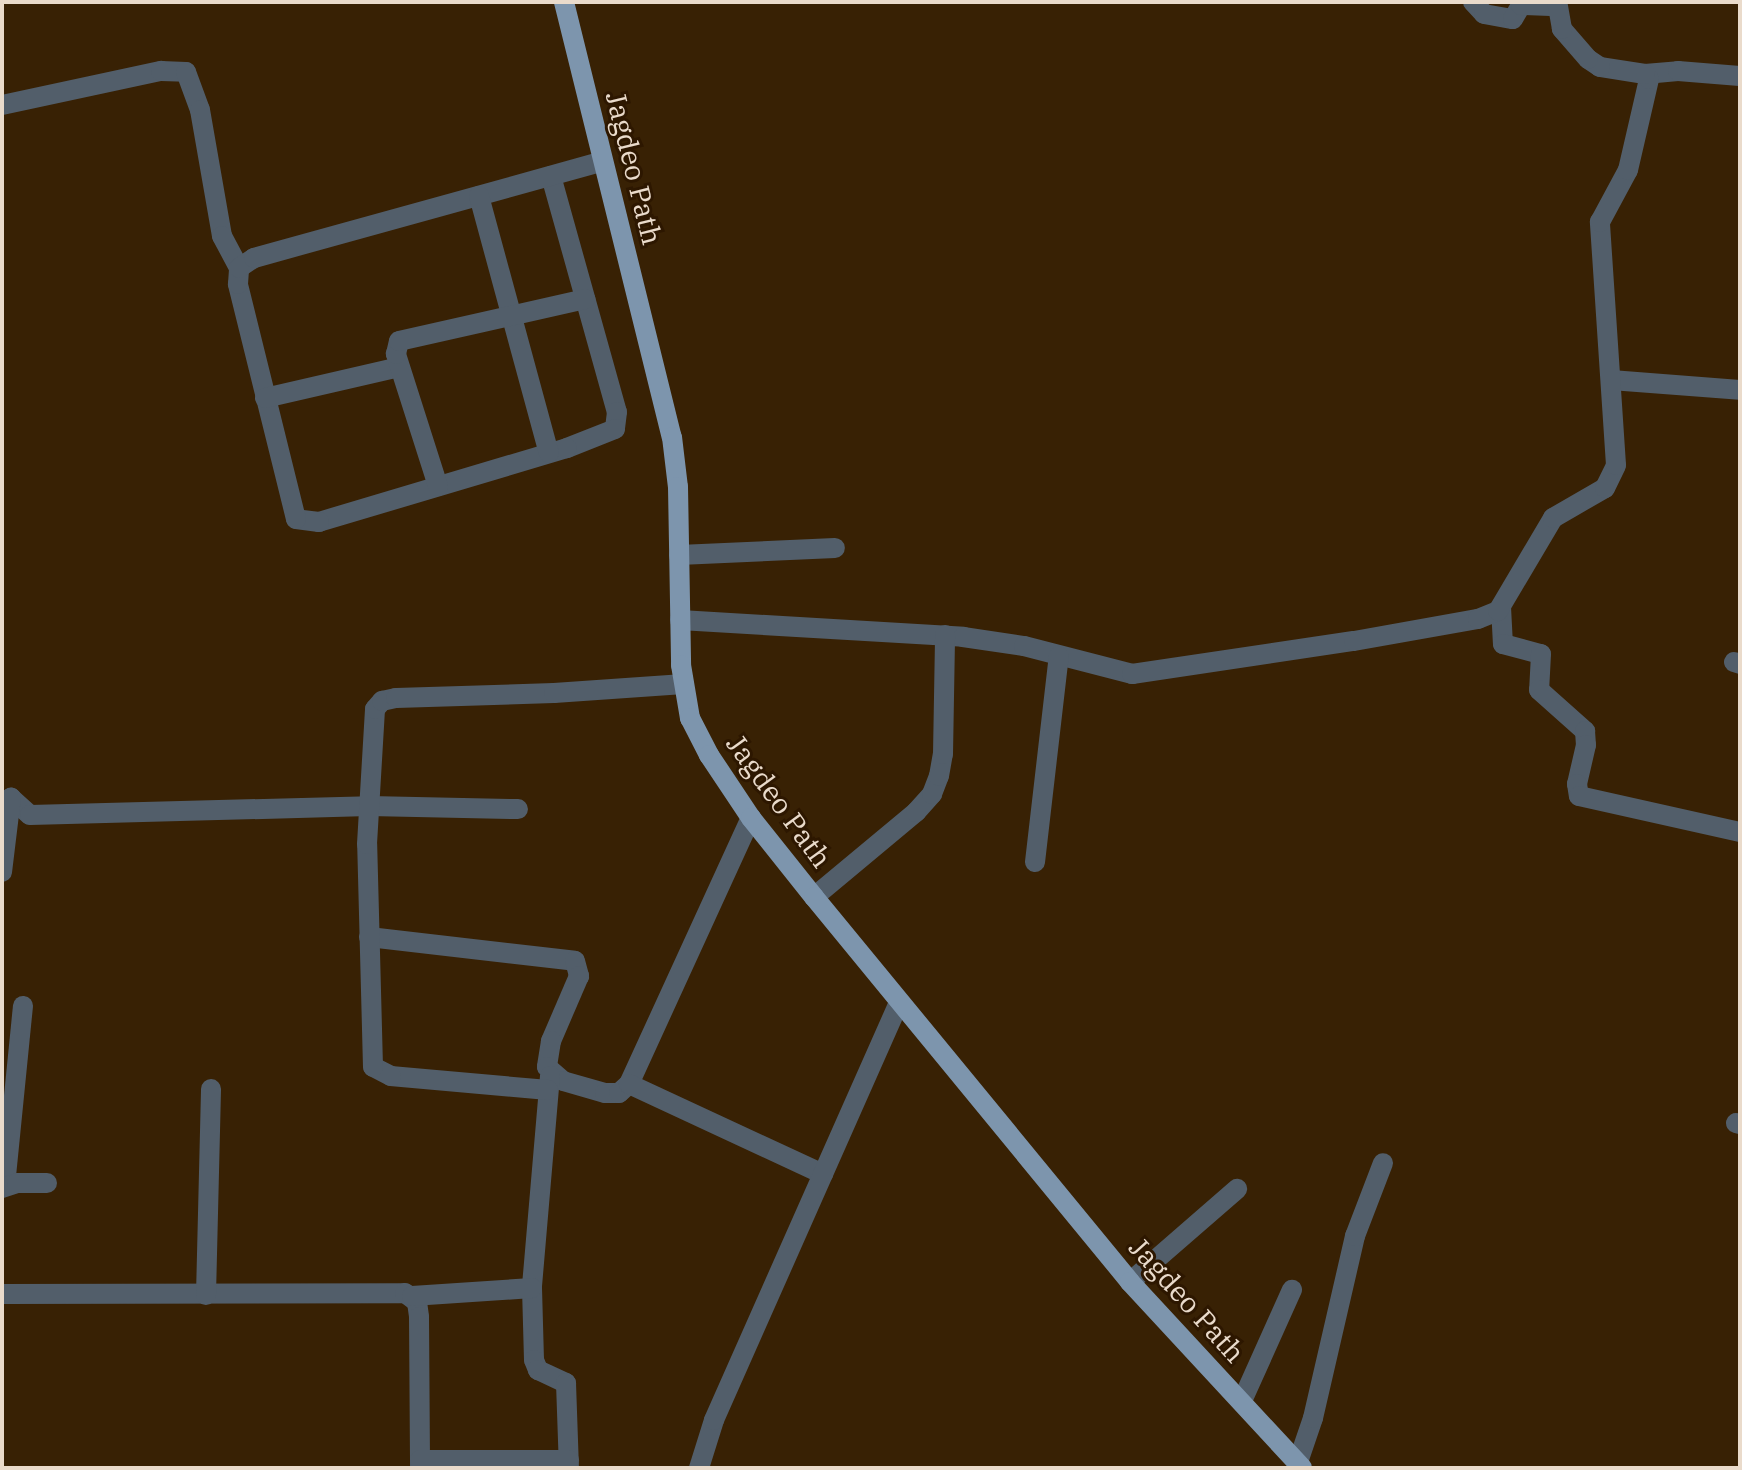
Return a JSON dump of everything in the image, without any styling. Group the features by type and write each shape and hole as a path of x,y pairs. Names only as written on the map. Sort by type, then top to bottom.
{"main road":[{"name":"Jagdeo Path","path":"564,2 672,437 678,487 684,684 690,718 751,818 899,1003 1130,1282 1300,1465"}],"street":[{"path":"1473,2 1484,14 1513,19 1521,5 1557,4 1562,29 1588,59 1606,69 1645,74 1678,71 1740,76"},
{"path":"2,105 161,71 186,72 200,110 222,236 239,268 238,284 290,506 301,522 319,522 549,453 609,432 618,425 551,176"},
{"path":"680,620 945,635 995,641 1132,674 1478,619 1501,607 1553,518 1611,482 1617,445 1600,222 1628,170 1650,88 1645,74"},
{"path":"239,268 254,258 603,161"},
{"path":"479,196 549,453"},
{"path":"438,486 399,367 396,348 403,339 585,299"},
{"path":"265,398 399,367"},
{"path":"1611,380 1740,390"},
{"path":"679,555 835,548"},
{"path":"1501,607 1503,644 1541,654 1538,688 1585,731 1586,745 1576,789 1579,796 1740,832"},
{"path":"814,897 916,812 932,794 943,754 945,635"},
{"path":"1035,862 1059,656"},
{"path":"684,684 382,701 373,716 369,806 370,1049 376,1071 391,1076 563,1081 605,1093 619,1093 629,1084 751,818"},
{"path":"2,872 6,801 30,815 369,806 518,809"},
{"path":"369,937 575,961 580,968 547,1053 549,1081 532,1288 536,1367 562,1379 568,1391 569,1464 420,1464 419,1317 412,1296"},
{"path":"699,1468 714,1420 899,1003"},
{"path":"23,1006 3,1187 47,1183"},
{"path":"629,1084 823,1174"},
{"path":"206,1295 211,1089"},
{"path":"1300,1465 1355,1236 1383,1163"},
{"path":"1130,1282 1237,1189"},
{"path":"2,1294 394,1292 412,1296 532,1288"},
{"path":"1242,1401 1292,1290"}]}
